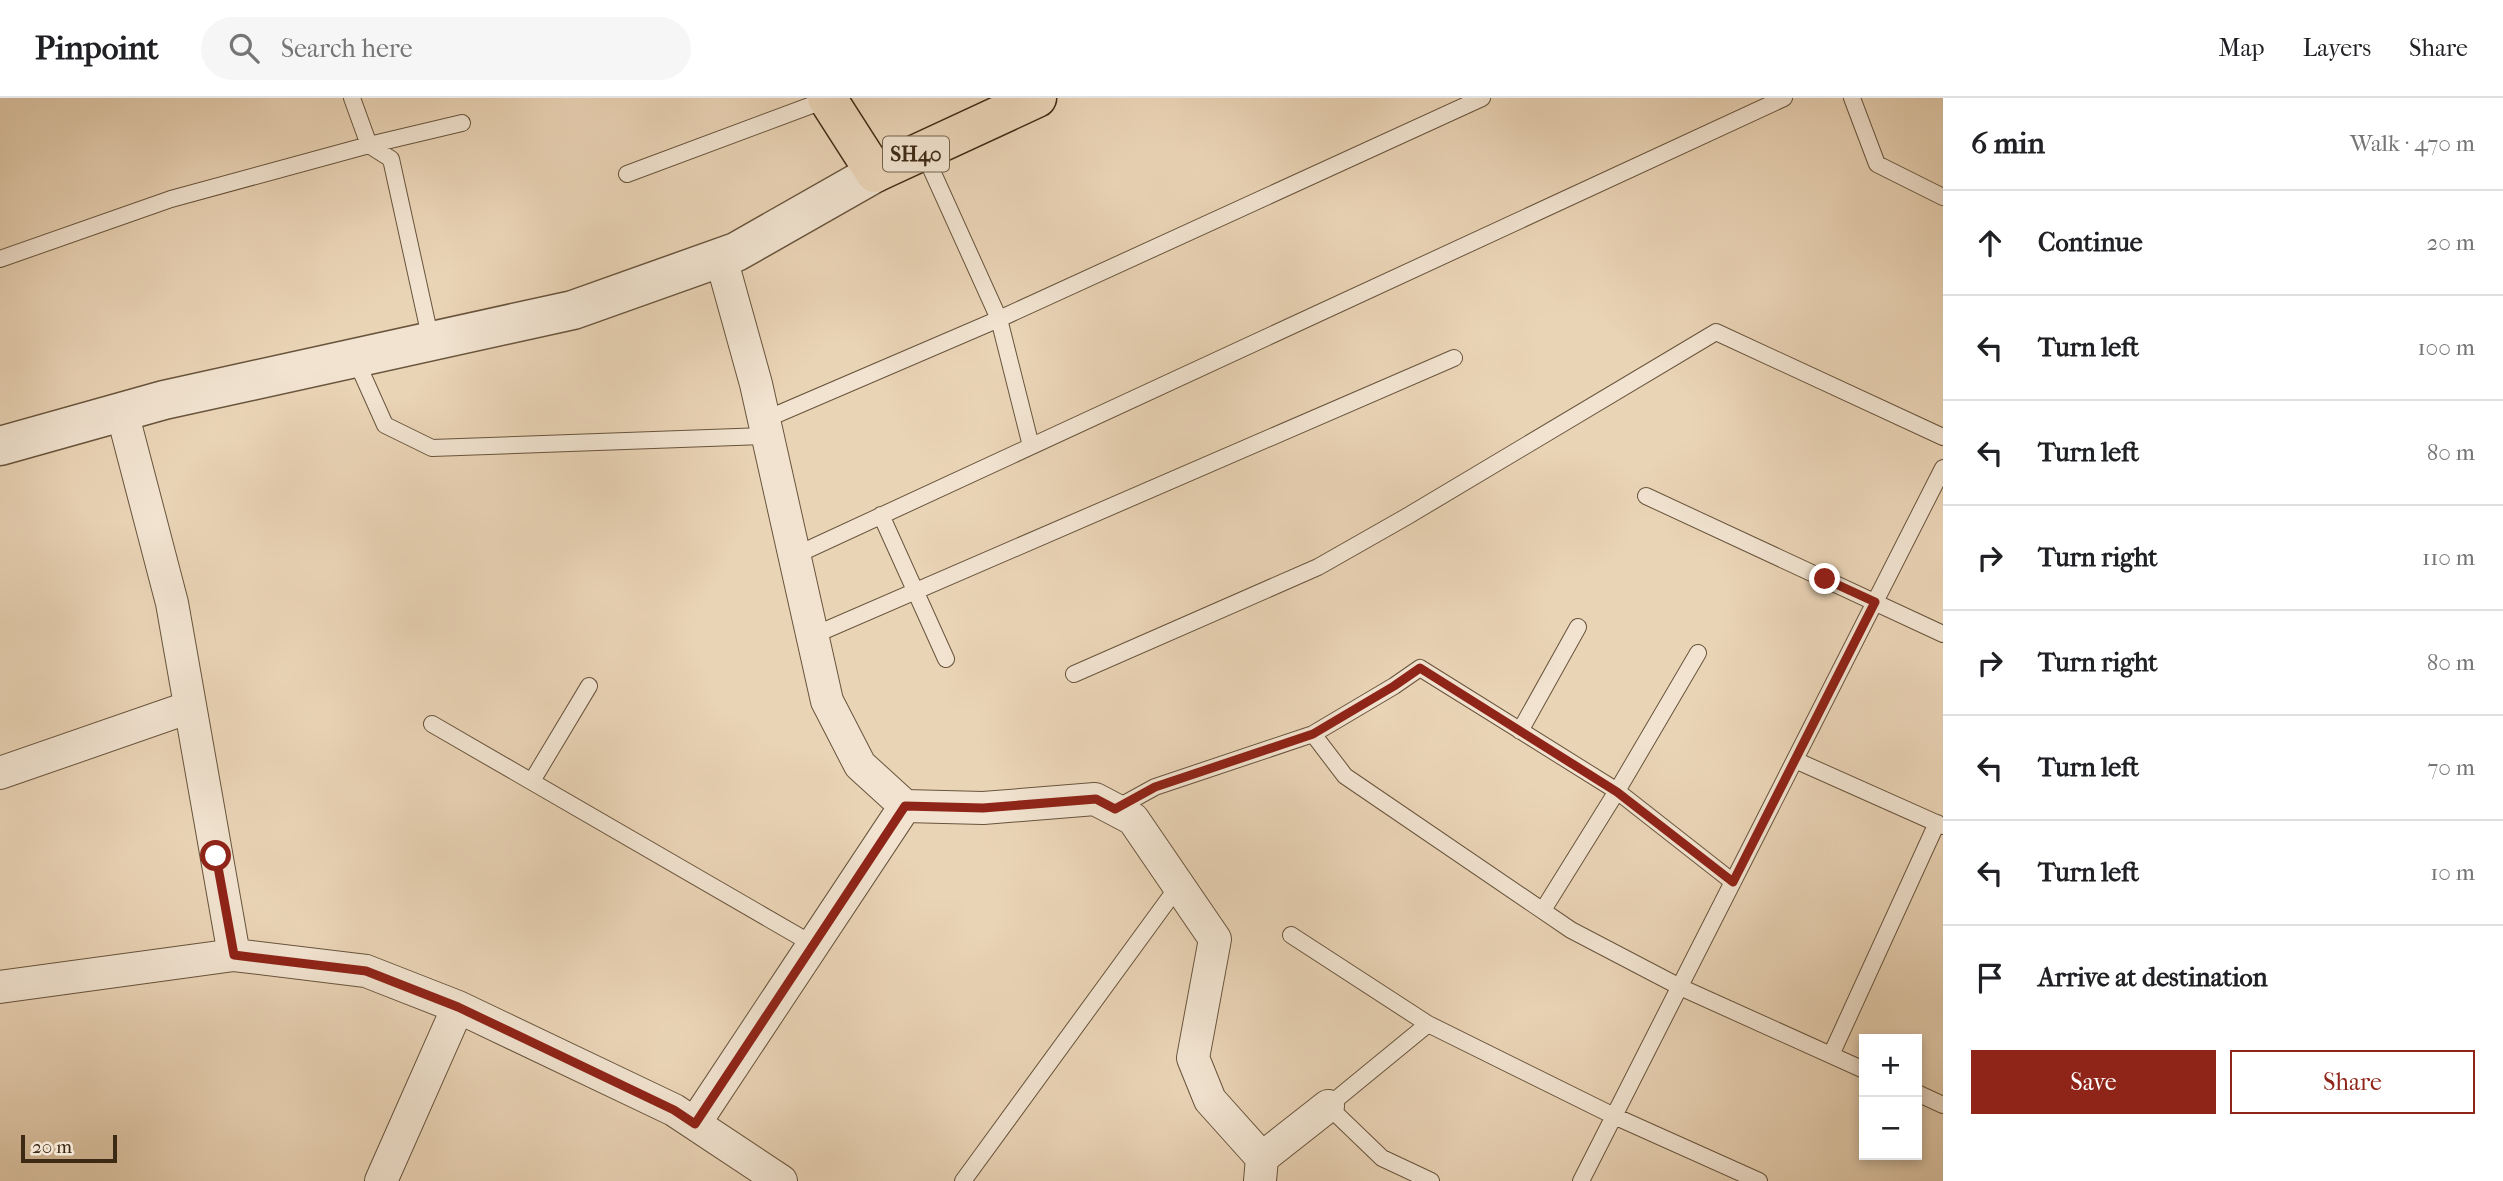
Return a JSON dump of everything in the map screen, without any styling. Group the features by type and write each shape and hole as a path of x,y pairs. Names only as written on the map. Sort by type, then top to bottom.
{"main road":[{"name":"SH40","path":"827,99 875,173 1037,98"}],"street":[{"path":"0,446 164,400 573,310 736,252 875,173"},
{"path":"721,258 766,428 827,701 860,765 905,806 983,808 1096,799 1133,820 1215,939 1193,1058 1210,1100 1261,1169 1328,1106"},
{"path":"122,412 172,603 234,955"},
{"path":"0,773 190,707"},
{"path":"695,1124 905,806"},
{"path":"0,987 234,955 366,971 458,1007 674,1110 781,1181"},
{"path":"381,1181 458,1007"}],"lane":[{"path":"352,98 369,145 391,159 431,341"},
{"path":"355,358 386,425 432,448 766,428 999,318 1482,98"},
{"path":"794,556 1752,104 1784,98"},
{"path":"1852,98 1877,164 1943,197"},
{"path":"627,174 827,99"},
{"path":"0,259 171,199 369,145 462,123"},
{"path":"923,150 999,318 1031,446"},
{"path":"1074,674 1318,567 1716,332 1943,437"},
{"path":"812,636 1454,358"},
{"path":"1581,1181 1943,468"},
{"path":"1646,496 1943,634"},
{"path":"881,515 946,659"},
{"path":"1520,731 1578,627"},
{"path":"1543,910 1617,792 1698,653"},
{"path":"1115,809 1155,787 1313,734 1420,668 1617,792 1733,882"},
{"path":"531,781 589,686"},
{"path":"432,724 814,945"},
{"path":"1313,734 1345,776 1571,930 1680,987 1859,1068"},
{"path":"1795,760 1940,825 1831,1055"},
{"path":"963,1181 1178,885"},
{"path":"1291,935 1428,1024 1614,1116 1759,1181"},
{"path":"1428,1024 1328,1106 1382,1158 1431,1181"},
{"path":"1922,1095 1943,1105"}],"route":[{"path":"216,856 234,955 366,971 458,1007 674,1110 695,1124 905,806 983,808 1096,799 1115,809 1155,787 1313,734 1420,668 1617,792 1733,882 1875,602 1825,579"}]}
